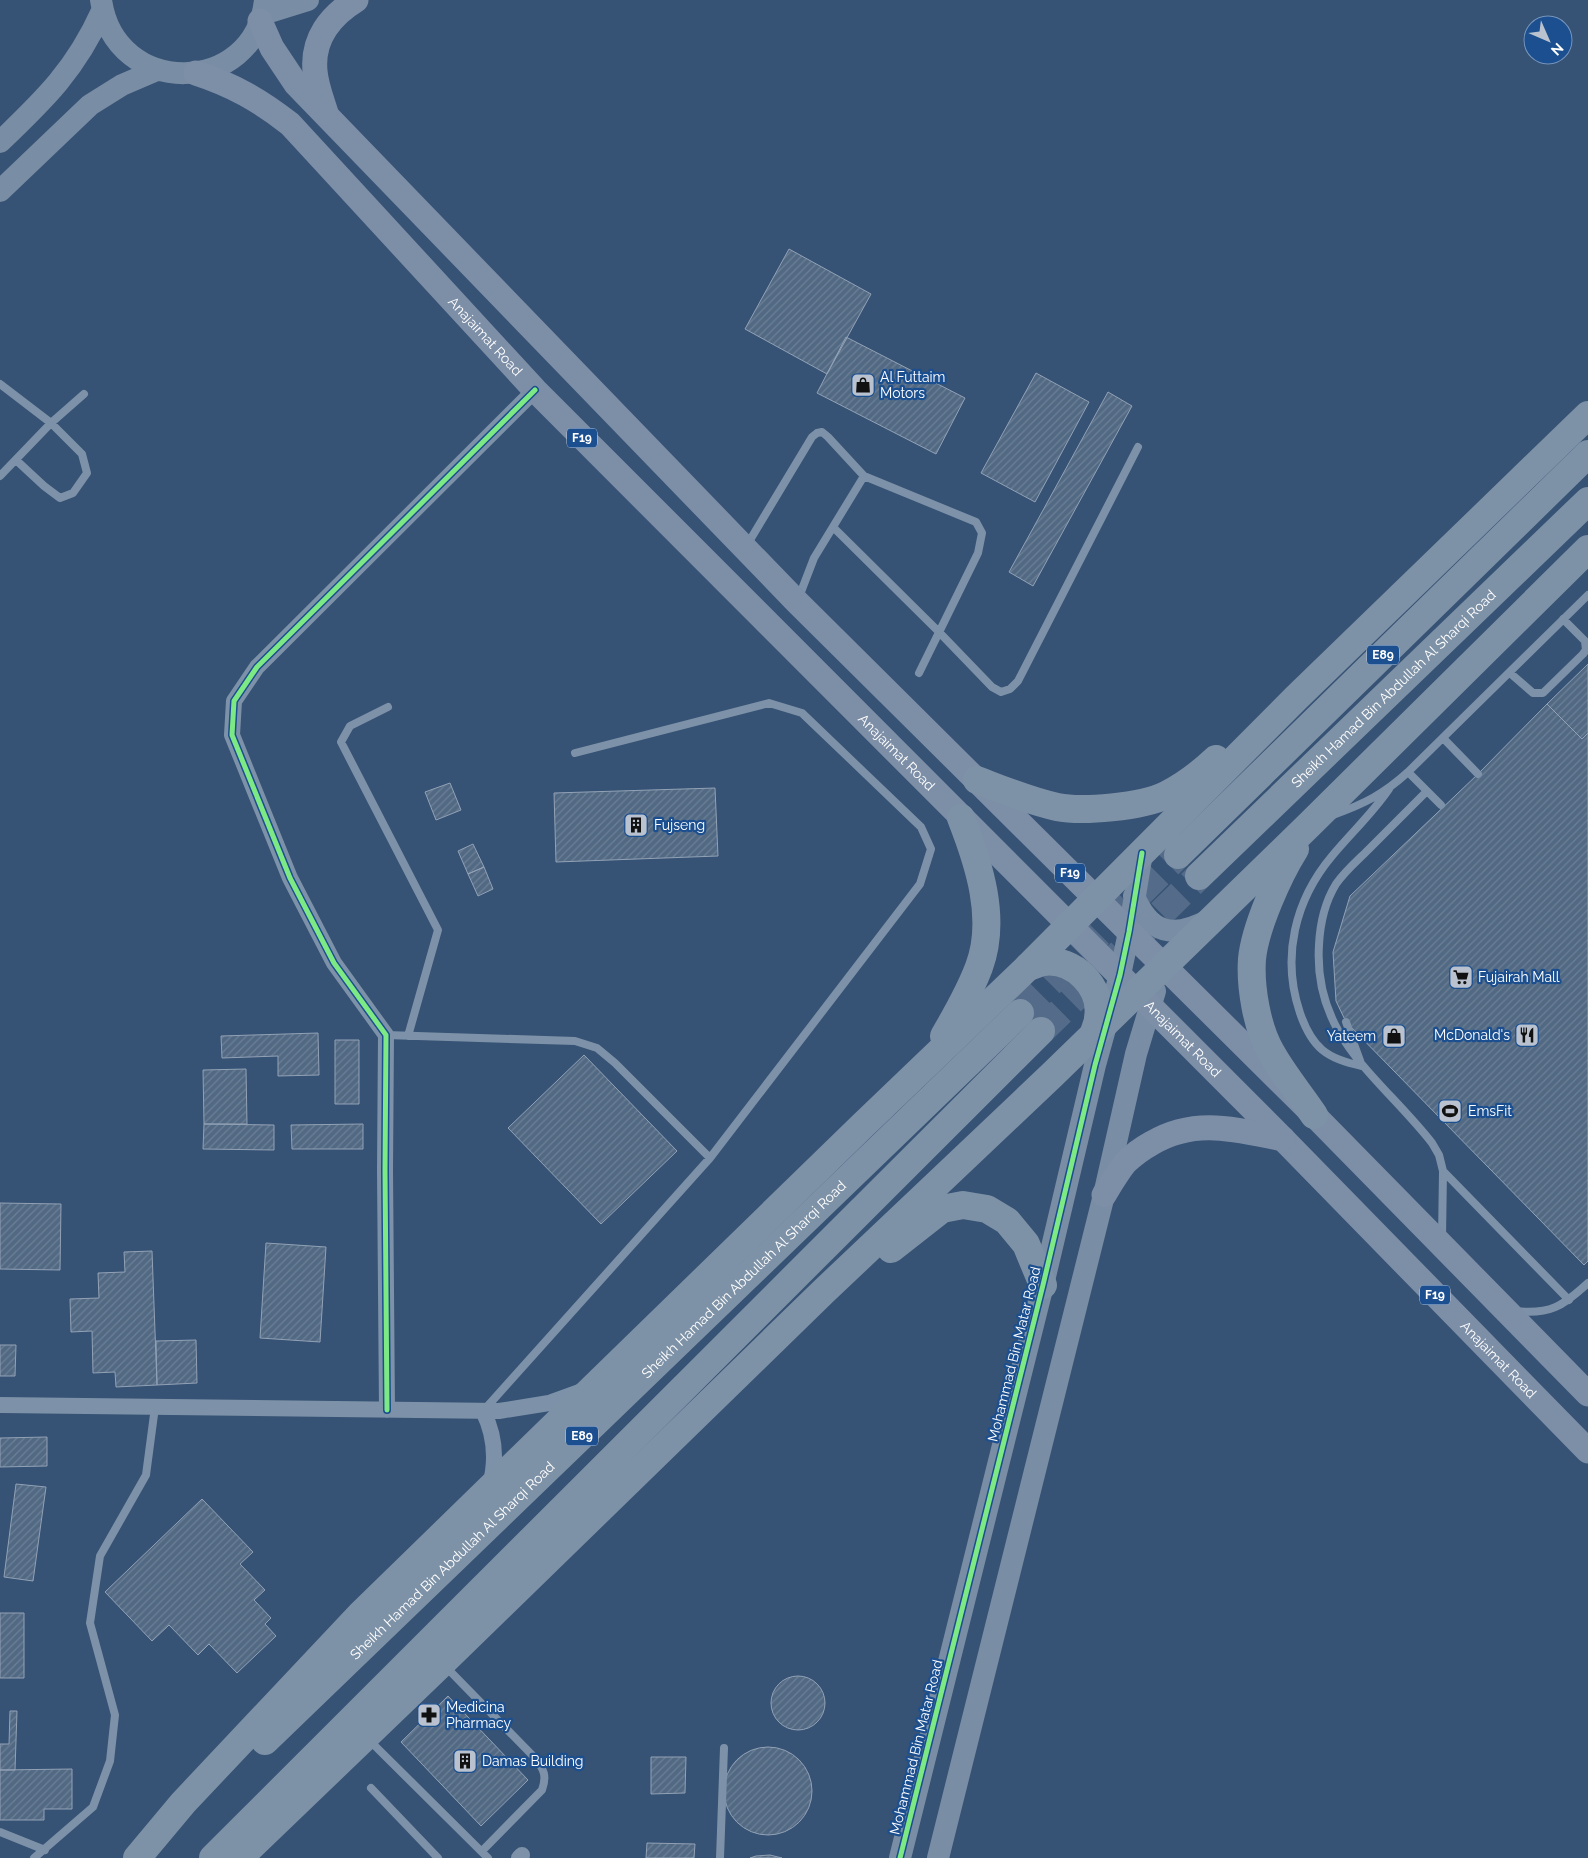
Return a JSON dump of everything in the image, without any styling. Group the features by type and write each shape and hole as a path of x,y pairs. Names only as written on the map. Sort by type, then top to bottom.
{"highway":[{"path":"137,1858 183,1803 360,1615 1028,967 1296,698 1588,415"},
{"name":"E89","path":"1178,855 1588,454"},
{"name":"Sheikh Hamad Bin Abdullah Al Sharqi Road","path":"1199,876 1588,500"},
{"path":"239,1858 823,1292 1310,824 1588,549"},
{"path":"976,780 1028,799 1058,807 1105,808 1132,805 1165,796 1202,772 1257,721 1296,698"},
{"path":"930,1062 980,966 985,940 986,920 976,856 961,818"},
{"path":"1310,824 1286,864 1268,906 1252,959 1253,986 1261,1030 1270,1051 1314,1115"},
{"path":"1028,967 1042,962 1058,962 1072,967 1085,976 1094,989 1101,1026"},
{"name":"Sheikh Hamad Bin Abdullah Al Sharqi Road","path":"144,1858 1020,1013"},
{"name":"E89","path":"213,1858 1041,1031"},
{"path":"823,1292 855,1277 942,1209 964,1204 987,1209 1007,1221 1026,1244 1043,1285"}],"main road":[{"path":"328,118 315,71 317,48 324,31 334,16 356,0"},
{"name":"F19","path":"263,12 272,48 287,73 328,118 796,602 1314,1115 1588,1394"},
{"name":"Anajaimat Road","path":"196,73 221,81 245,92 290,124 535,390 961,818 1070,924 1588,1451"},
{"path":"1104,1195 1125,1164 1142,1149 1161,1138 1182,1130 1214,1126 1283,1139"}],"street":[{"path":"101,5 107,24 122,47 132,57 157,70 170,73 196,73 223,64 245,46 263,12 308,0"},
{"path":"0,142 40,103 70,69 86,44 101,5"},
{"path":"0,191 90,105 122,85 157,70"},
{"path":"387,1410 386,1035 334,963 290,878 232,735 234,701 257,666 535,390"},
{"path":"938,1858 1104,1195 1136,1054 1136,991 1129,932 1142,853"},
{"path":"1134,896 1145,916 1159,927 1168,930 1187,930 1212,919"},
{"name":"Mohammad Bin Matar Road","path":"900,1858 1043,1285 1101,1026"},
{"path":"0,1405 515,1410 549,1403 582,1392 597,1384"},
{"path":"483,1411 491,1431 495,1452 489,1489"}],"lane":[{"path":"0,384 51,424 82,454 88,473 73,492 60,498 16,460"},
{"path":"0,476 51,424 84,394"},
{"path":"745,549 812,437 822,432 864,476 976,522 982,533 978,552 919,673"},
{"path":"834,528 992,687 1001,692 1010,689 1018,681 1138,447"},
{"path":"796,602 814,558 864,476"},
{"path":"1310,824 1369,801 1389,789 1588,595"},
{"path":"1510,673 1528,690 1538,694 1549,688 1583,654 1586,650 1586,644 1581,636 1564,619"},
{"path":"483,1411 710,1158 920,884 931,849 920,827 802,713 769,703 575,753"},
{"path":"388,707 350,726 341,742 438,930 408,1036"},
{"path":"1443,738 1478,774"},
{"path":"1408,772 1441,805"},
{"path":"1362,1066 1341,1062 1324,1052 1304,1026 1293,984 1292,942 1297,916 1307,892 1317,875 1332,855 1378,806 1389,789"},
{"path":"1427,791 1337,883 1328,898 1324,911 1319,936 1318,959 1323,996 1334,1024 1362,1066 1432,1143 1439,1155 1443,1171 1442,1244"},
{"path":"1346,1022 1362,1066"},
{"path":"386,1035 575,1041 597,1048 615,1063 710,1158"},
{"path":"1443,1171 1569,1300"},
{"path":"1507,1310 1532,1313 1545,1312 1569,1300 1588,1283"},
{"path":"34,1858 93,1807 110,1761 115,1715 90,1623 100,1556 146,1475 155,1407"},
{"path":"442,1663 536,1759 545,1771 542,1790 482,1851"},
{"path":"366,1736 488,1858"},
{"path":"720,1858 724,1748"},
{"path":"371,1788 438,1858"},
{"path":"0,1832 44,1850"}],"building":[{"path":"789,249 871,294 827,374 745,329"},
{"path":"846,337 965,398 936,454 817,393"},
{"path":"1036,373 1089,402 1035,502 981,473"},
{"path":"1108,392 1132,406 1033,586 1009,572"},
{"path":"1588,664 1588,733 1582,739 1547,704"},
{"name":"Fujairah Mall","path":"1547,704 1582,739 1588,733 1588,1261 1584,1265 1346,1022 1336,1001 1333,952 1350,896 1478,774"},
{"path":"450,783 461,810 436,820 425,792"},
{"name":"Fujseng","path":"715,788 718,856 556,862 554,793"},
{"path":"473,844 484,867 468,874 458,851"},
{"path":"484,867 493,889 478,896 468,874"},
{"path":"318,1033 319,1075 278,1076 278,1056 222,1058 221,1036"},
{"path":"335,1040 359,1040 359,1104 335,1104"},
{"path":"584,1055 677,1151 601,1224 508,1128"},
{"path":"246,1069 247,1124 204,1124 203,1070"},
{"path":"204,1124 274,1125 274,1150 203,1149"},
{"path":"363,1124 363,1149 292,1149 291,1125"},
{"path":"0,1203 61,1204 60,1270 0,1269"},
{"path":"266,1243 326,1247 320,1342 260,1338"},
{"path":"152,1251 157,1385 116,1387 115,1372 93,1373 92,1331 71,1332 70,1299 99,1298 98,1273 125,1272 124,1252"},
{"path":"196,1340 197,1383 157,1385 156,1341"},
{"path":"0,1345 16,1345 15,1376 0,1376"},
{"path":"47,1437 47,1466 0,1467 0,1438"},
{"path":"16,1484 46,1487 33,1581 4,1577"},
{"path":"202,1499 253,1552 240,1564 265,1590 254,1600 271,1618 265,1624 276,1636 237,1673 209,1644 198,1655 169,1625 152,1641 105,1592"},
{"path":"0,1613 24,1613 24,1678 0,1678"},
{"path":"793,1676 803,1676 813,1680 821,1688 825,1703 821,1718 813,1726 803,1730 793,1730 783,1726 775,1718 771,1708 771,1698 775,1688 783,1680"},
{"name":"Damas Building","path":"448,1696 528,1780 481,1826 401,1742"},
{"path":"10,1711 17,1711 15,1770 0,1770 0,1744 9,1744"},
{"path":"768,1747 785,1750 793,1754 805,1766 809,1774 812,1791 809,1808 805,1816 793,1828 785,1832 768,1835 751,1832 743,1828 731,1816 727,1808 724,1791 727,1774 731,1766 743,1754 751,1750"},
{"path":"651,1757 686,1757 685,1793 651,1794"},
{"path":"72,1769 72,1809 44,1809 44,1820 0,1820 0,1770"},
{"path":"647,1843 695,1844 694,1858 646,1858"},
{"path":"770,1855 782,1858 750,1858 756,1856"}],"tunnel":[{"path":"1020,1013 1178,855"},
{"path":"1041,1031 1199,876"}],"cycle path":[{"path":"387,1410 386,1035 334,963 290,878 232,735 234,701 257,667 535,390"},
{"path":"900,1858 1043,1285 1095,1065 1120,975 1142,853"}],"place":[{"name":"Al Futtaim Motors","path":"863,385"},
{"name":"Fujseng","path":"636,825"},
{"name":"Fujairah Mall","path":"1461,977"},
{"name":"McDonald's","path":"1527,1035"},
{"name":"Yateem","path":"1394,1036"},
{"name":"EmsFit","path":"1450,1111"},
{"name":"Medicina Pharmacy","path":"429,1715"},
{"name":"Damas Building","path":"465,1761"}]}
